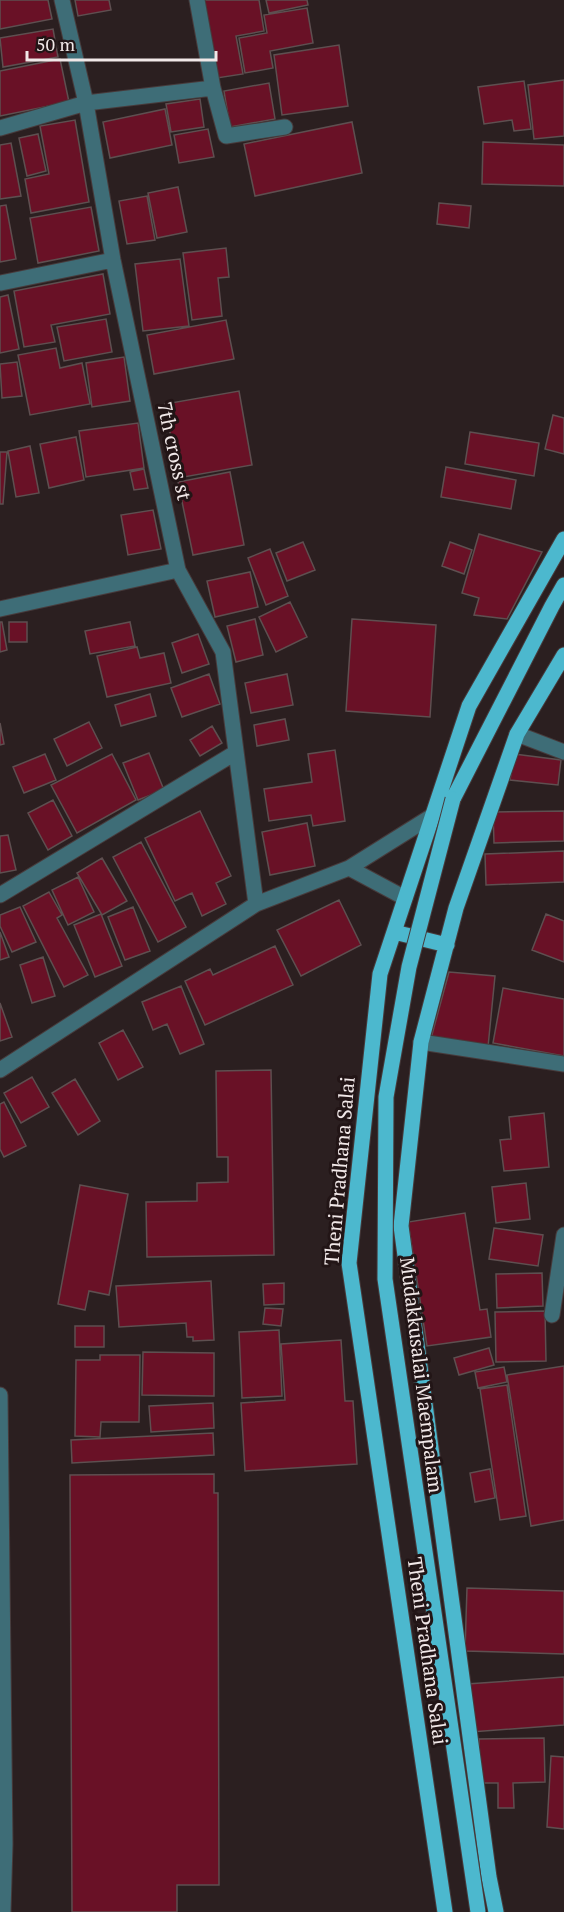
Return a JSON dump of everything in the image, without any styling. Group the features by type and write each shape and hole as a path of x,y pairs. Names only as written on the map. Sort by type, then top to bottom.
{"main road":[{"name":"Theni Pradhana Salai","path":"446,1912 349,1263 380,974 469,706 564,539"},
{"name":"Mudakkusalai Maempalam","path":"478,1912 385,1279 386,1097 409,967 453,799 564,585"},
{"name":"Theni Pradhana Salai","path":"496,1912 489,1877 401,1226 422,1042 456,908 517,734 564,655"},
{"path":"394,932 447,945"}],"street":[{"name":"7th cross st","path":"62,0 86,103 113,260 178,570 223,652 256,904"},
{"path":"197,0 213,88 226,136 285,127"},
{"path":"0,128 86,103 213,88"},
{"path":"1,283 113,260"},
{"path":"0,609 178,570"},
{"path":"517,734 564,752"},
{"path":"0,895 235,753"},
{"path":"0,1070 256,904 349,868 432,816"},
{"path":"349,868 405,898"},
{"path":"422,1042 564,1064"},
{"path":"552,1315 564,1234"},
{"path":"0,1395 3,1912"}],"building":[{"path":"0,0 48,0 52,19 0,29"},
{"path":"75,0 109,0 111,10 78,16"},
{"path":"204,0 259,0 264,31 236,36 243,74 217,78"},
{"path":"266,0 307,0 308,5 269,13"},
{"path":"307,8 313,43 270,51 273,68 245,73 239,38 267,33 264,15"},
{"path":"53,29 58,57 3,67 0,38"},
{"path":"339,45 348,106 282,115 274,55"},
{"path":"60,59 69,102 0,116 0,71"},
{"path":"564,80 564,136 534,139 528,85"},
{"path":"524,81 531,129 514,131 512,120 484,124 478,87"},
{"path":"269,83 275,119 230,127 224,91"},
{"path":"200,99 204,127 171,132 166,104"},
{"path":"165,109 172,145 110,158 103,122"},
{"path":"75,120 89,202 31,213 25,179 49,174 40,126"},
{"path":"352,122 362,173 255,196 244,144"},
{"path":"208,129 214,157 179,163 174,135"},
{"path":"38,134 46,171 27,176 19,138"},
{"path":"483,142 564,145 564,186 482,184"},
{"path":"11,143 21,196 0,199 0,145"},
{"path":"178,187 187,232 157,238 148,193"},
{"path":"147,196 155,240 127,244 119,201"},
{"path":"439,203 471,206 469,228 437,224"},
{"path":"6,205 16,259 0,262 0,206"},
{"path":"91,207 99,251 38,263 30,218"},
{"path":"226,248 229,277 218,278 222,316 192,320 183,253"},
{"path":"180,259 189,326 143,331 135,264"},
{"path":"103,274 110,314 51,325 55,342 24,347 14,291"},
{"path":"8,295 19,349 0,353 0,297"},
{"path":"106,319 112,352 64,361 57,327"},
{"path":"226,320 234,359 154,374 147,335"},
{"path":"56,348 60,368 82,363 90,404 30,415 18,355"},
{"path":"124,357 130,401 92,407 86,363"},
{"path":"17,362 22,396 2,398 0,364"},
{"path":"239,391 252,465 178,478 165,404"},
{"path":"553,415 564,418 564,454 545,449"},
{"path":"138,423 144,468 86,477 79,431"},
{"path":"470,432 539,443 534,476 465,464"},
{"path":"76,437 84,480 49,488 40,444"},
{"path":"30,446 39,493 16,497 8,451"},
{"path":"0,452 7,452 3,504 0,504"},
{"path":"446,467 516,480 511,509 441,497"},
{"path":"144,469 148,488 134,490 130,472"},
{"path":"230,472 244,545 193,555 178,482"},
{"path":"153,510 161,549 128,555 121,515"},
{"path":"479,534 542,552 507,619 474,615 479,598 462,593"},
{"path":"303,542 315,570 287,581 276,553"},
{"path":"450,542 472,550 464,574 442,566"},
{"path":"270,549 288,596 266,605 248,558"},
{"path":"250,572 258,607 215,617 207,581"},
{"path":"290,602 307,637 276,652 259,617"},
{"path":"255,619 263,655 236,662 227,626"},
{"path":"352,619 436,625 430,717 346,711"},
{"path":"0,622 2,622 7,650 0,652"},
{"path":"9,622 27,622 27,642 9,642"},
{"path":"130,622 135,646 90,654 85,631"},
{"path":"198,634 209,664 182,673 172,643"},
{"path":"137,647 140,658 164,653 171,683 107,697 97,656"},
{"path":"209,674 220,704 182,717 171,688"},
{"path":"287,674 293,705 251,713 245,683"},
{"path":"150,694 156,716 121,726 115,705"},
{"path":"285,719 289,740 257,746 254,725"},
{"path":"89,722 102,748 67,766 54,739"},
{"path":"0,723 4,744 0,745"},
{"path":"212,726 222,743 200,756 190,740"},
{"path":"335,750 345,821 313,826 311,815 269,821 264,789 312,782 308,754"},
{"path":"149,753 164,790 138,800 123,763"},
{"path":"45,754 56,780 24,793 13,767"},
{"path":"112,754 136,800 77,833 51,785"},
{"path":"514,754 561,760 558,785 510,780"},
{"path":"53,800 72,836 48,850 28,813"},
{"path":"200,811 231,876 216,883 226,904 202,916 192,893 175,901 145,838"},
{"path":"564,811 564,841 494,843 493,812"},
{"path":"307,823 315,866 270,875 262,832"},
{"path":"8,835 16,870 0,873 0,836"},
{"path":"141,842 186,927 158,942 113,857"},
{"path":"564,851 564,882 486,885 485,854"},
{"path":"102,858 127,901 102,915 77,873"},
{"path":"78,877 94,912 68,925 52,890"},
{"path":"49,892 62,915 57,918 88,975 64,987 23,906"},
{"path":"339,900 361,945 301,976 277,930"},
{"path":"20,907 36,942 12,952 0,926 0,915"},
{"path":"133,907 150,951 125,960 108,917"},
{"path":"101,914 122,966 95,977 74,925"},
{"path":"546,914 564,921 564,962 532,950"},
{"path":"0,932 9,957 0,960"},
{"path":"275,946 293,985 205,1025 185,981 210,969 213,975"},
{"path":"43,957 55,996 32,1003 20,965"},
{"path":"449,972 495,976 488,1047 430,1042"},
{"path":"181,986 204,1044 180,1054 167,1024 153,1030 142,1002"},
{"path":"503,988 564,999 564,1056 493,1043"},
{"path":"0,1003 12,1037 0,1041"},
{"path":"123,1030 143,1067 118,1080 99,1043"},
{"path":"271,1070 274,1255 147,1257 146,1202 197,1201 197,1183 228,1182 228,1157 217,1157 216,1071"},
{"path":"32,1077 49,1107 21,1123 4,1093"},
{"path":"75,1079 100,1121 78,1135 52,1093"},
{"path":"4,1102 26,1146 4,1157 0,1149 0,1104"},
{"path":"544,1113 549,1167 504,1171 500,1140 511,1139 509,1117"},
{"path":"526,1183 530,1219 496,1223 492,1187"},
{"path":"80,1185 128,1194 109,1295 89,1291 85,1310 58,1304"},
{"path":"465,1213 480,1310 487,1309 491,1337 427,1346 408,1222"},
{"path":"494,1228 543,1235 538,1266 489,1259"},
{"path":"542,1273 543,1306 497,1308 496,1274"},
{"path":"211,1281 214,1340 193,1341 193,1337 187,1337 186,1323 119,1327 116,1286"},
{"path":"284,1283 284,1304 264,1305 263,1284"},
{"path":"265,1308 283,1309 281,1326 263,1324"},
{"path":"545,1311 546,1361 496,1362 495,1312"},
{"path":"75,1326 104,1326 104,1347 75,1347"},
{"path":"279,1330 282,1396 242,1398 239,1332"},
{"path":"341,1340 345,1401 353,1401 357,1464 245,1471 241,1403 285,1400 281,1344"},
{"path":"489,1348 494,1365 459,1375 454,1358"},
{"path":"143,1352 214,1353 214,1396 142,1395"},
{"path":"100,1355 140,1355 139,1422 101,1422 100,1437 75,1436 76,1360 100,1360"},
{"path":"564,1366 564,1520 531,1526 507,1375"},
{"path":"504,1367 507,1382 478,1388 475,1372"},
{"path":"507,1385 526,1516 500,1520 480,1389"},
{"path":"213,1403 214,1428 151,1432 149,1406"},
{"path":"213,1433 214,1455 72,1463 71,1440"},
{"path":"490,1469 495,1498 475,1502 470,1473"},
{"path":"214,1474 214,1493 218,1493 219,1885 177,1885 177,1912 72,1912 70,1475"},
{"path":"467,1588 564,1591 564,1654 465,1651"},
{"path":"564,1677 564,1725 471,1732 467,1684"},
{"path":"544,1738 545,1782 513,1783 514,1808 498,1808 498,1783 479,1783 479,1739"},
{"path":"551,1756 564,1757 564,1829 547,1827"}]}
